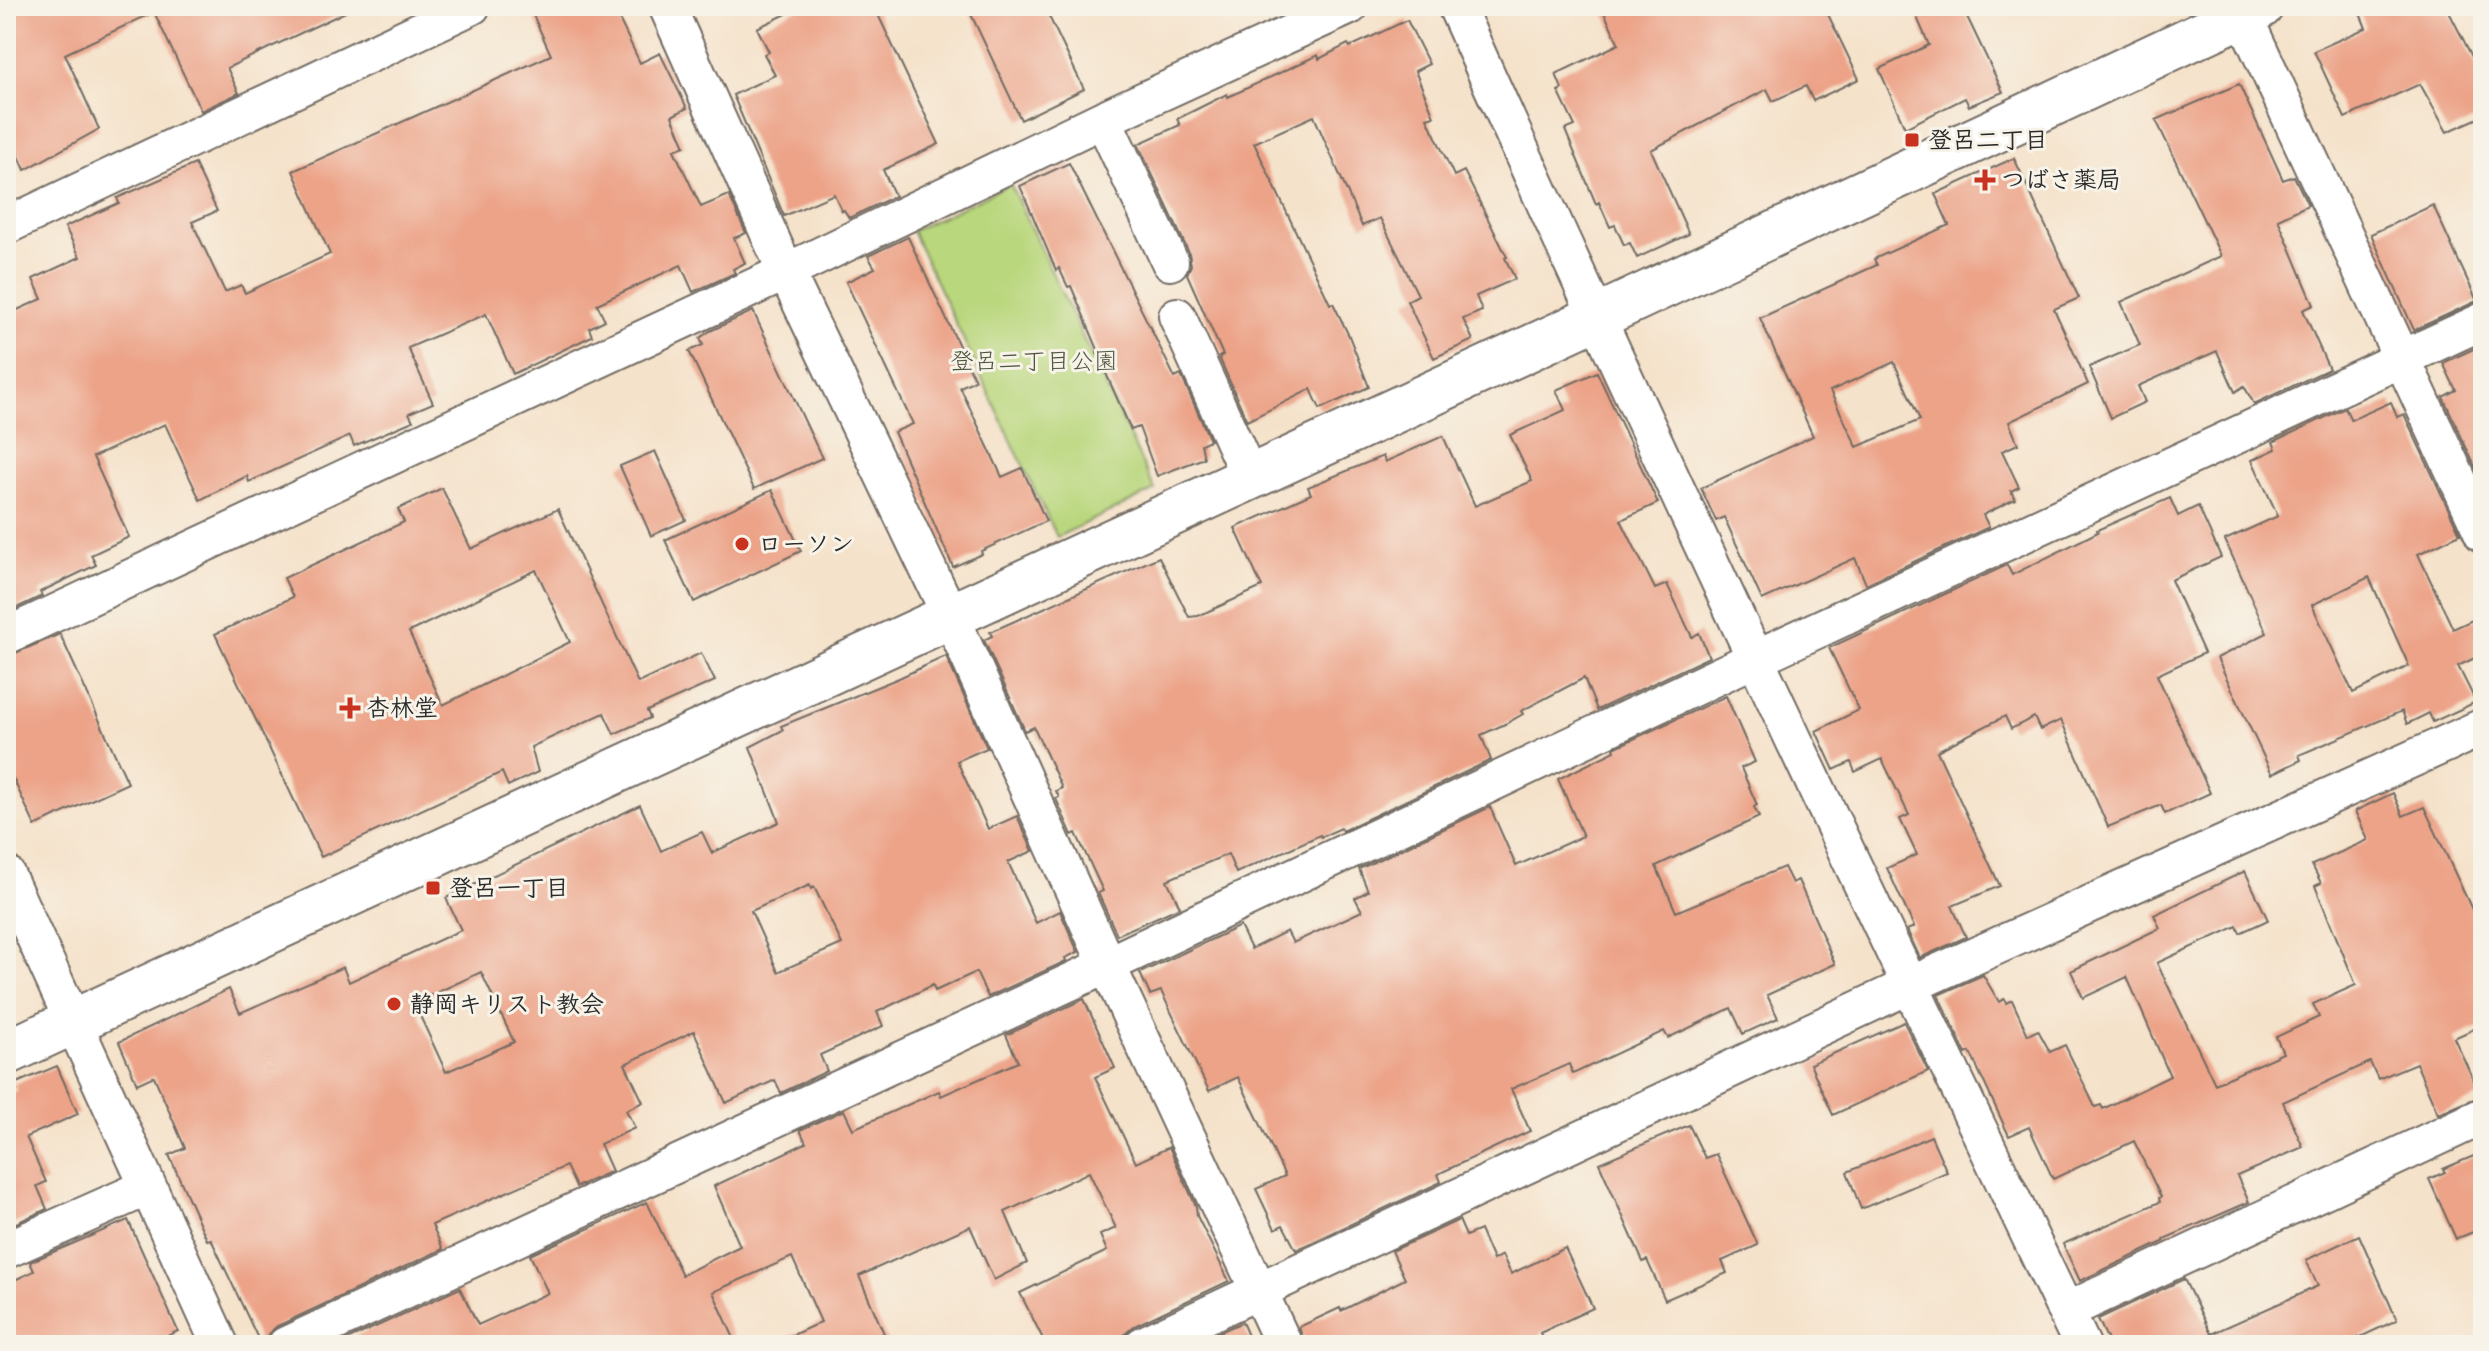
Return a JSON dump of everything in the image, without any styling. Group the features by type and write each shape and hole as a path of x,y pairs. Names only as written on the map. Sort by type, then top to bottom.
{"street":[{"path":"6,226 472,6"},
{"path":"667,6 786,272 951,617 1107,965 1284,1345"},
{"path":"6,636 786,272 1103,119 1350,6"},
{"path":"1456,6 1595,318 1754,659 2082,1345"},
{"path":"6,1053 1595,318 2248,9 2402,360 2483,534"},
{"path":"1103,119 1170,262"},
{"path":"1177,316 1249,476"},
{"path":"286,1345 1107,965 1754,659 2483,321"},
{"path":"1143,1345 1908,986 2483,727"},
{"path":"7,879 220,1345"},
{"path":"2066,1311 2483,1116"},
{"path":"6,1250 148,1187"}],"green space":[{"name":"登呂二丁目公園","path":"1010,184 1155,490 1057,537 912,231"}],"building":[{"path":"6,6 358,6 227,68 239,93 201,111 154,12 65,54 99,129 25,170 6,126"},
{"path":"529,6 613,6 640,63 660,53 687,108 672,116 685,146 674,150 701,207 729,195 746,233 734,238 745,263 733,269 735,273 693,292 681,265 597,304 605,320 589,328 592,336 513,374 486,314 408,348 433,403 409,413 413,421 354,446 350,436 249,482 247,476 200,500 165,424 93,457 129,537 91,555 96,565 40,592 42,596 6,613 6,315 42,299 33,279 80,257 65,227 119,203 117,198 195,164 217,211 192,222 225,292 241,285 245,293 330,254 293,171 551,55"},
{"path":"803,6 874,6 939,144 883,170 895,196 849,218 834,194 784,216 733,95 775,75 764,54 769,52 757,28"},
{"path":"967,6 1044,6 1084,89 1021,120"},
{"path":"1601,6 1824,6 1859,79 1813,101 1806,86 1773,101 1767,89 1651,150 1689,234 1637,258 1630,243 1624,245 1615,225 1610,227 1599,202 1596,204 1565,130 1575,126 1558,91 1562,89 1556,74 1619,44"},
{"path":"1912,6 1962,6 2003,92 1969,106 1965,98 1905,128 1879,69 1929,45"},
{"path":"2357,6 2446,6 2483,78 2483,116 2447,132 2420,84 2345,118 2314,51 2366,28"},
{"path":"1407,20 1429,64 1415,71 1434,116 1427,118 1454,176 1464,171 1515,279 1476,296 1482,311 1463,319 1473,340 1434,358 1407,301 1418,295 1380,218 1362,226 1314,116 1254,143 1330,304 1333,303 1349,336 1369,387 1320,409 1311,389 1247,421 1219,357 1223,355 1187,274 1191,265 1189,253 1138,144 1180,125 1177,119 1227,94 1228,97 1318,55 1319,59 1348,44 1350,47"},
{"path":"2239,84 2283,180 2294,176 2308,205 2278,219 2314,305 2303,310 2329,369 2254,404 2244,386 2235,392 2217,351 2138,386 2145,402 2111,418 2089,367 2140,345 2121,302 2221,256 2156,120"},
{"path":"2014,158 2079,298 2054,309 2088,384 2009,422 2018,444 2002,451 2019,487 2011,491 2015,499 1983,515 1989,527 1866,584 1855,558 1762,600 1724,517 1716,521 1701,488 1813,436 1760,318 1877,265 1874,259 1949,225 1935,194","holes":["1894,362 1920,420 1857,447 1830,391"]},
{"path":"1069,163 1175,378 1181,375 1210,440 1201,444 1204,458 1157,476 1139,427 1131,430 1071,286 1068,287 1059,268 1056,270 1020,186"},
{"path":"2433,205 2477,301 2414,330 2371,234"},
{"path":"908,237 975,380 960,387 1002,477 1022,468 1046,521 953,567 894,432 913,424 846,282 875,268 868,256"},
{"path":"753,311 822,458 754,489 689,351 703,345 700,338 710,331"},
{"path":"2480,346 2483,353 2483,484 2443,397 2456,390 2443,363"},
{"path":"1597,372 1658,503 1621,520 1655,589 1667,584 1692,637 1699,633 1709,657 1597,710 1584,678 1481,735 1491,760 1342,831 1341,828 1320,835 1236,873 1228,854 1167,880 1180,907 1117,935 1098,893 1103,891 1056,799 1059,797 1056,791 1062,788 1034,727 1025,731 984,640 992,636 990,632 1159,557 1189,617 1198,616 1262,587 1235,528 1311,494 1308,487 1383,456 1385,462 1443,436 1475,506 1532,481 1510,435 1565,410 1556,390"},
{"path":"2391,402 2397,417 2404,414 2460,534 2418,554 2453,629 2483,615 2483,654 2458,666 2476,702 2433,722 2429,713 2407,724 2402,711 2299,755 2301,760 2272,774 2217,658 2267,633 2225,540 2278,516 2252,460 2276,449 2273,442 2345,408 2351,420","holes":["2369,577 2409,666 2353,693 2312,605"]},
{"path":"655,451 686,520 651,536 620,466"},
{"path":"442,488 471,549 558,509 638,683 701,653 715,681 647,711 650,718 614,734 604,713 531,747 538,772 508,786 502,772 321,857 215,634 293,597 284,578 404,522 398,509","holes":["536,570 570,642 443,705 409,632"]},
{"path":"772,490 801,551 694,602 665,540"},
{"path":"2170,498 2178,516 2198,506 2221,557 2171,580 2204,653 2157,675 2210,793 2165,814 2161,805 2108,827 2061,720 2040,730 2034,717 2011,729 2005,716 1937,751 2000,886 1952,906 1966,937 1920,958 1907,930 1914,927 1887,868 1917,855 1900,819 1909,815 1882,759 1855,772 1851,762 1834,770 1816,731 1859,710 1829,648 2007,565 2012,575 2097,530"},
{"path":"60,634 128,783 35,826 6,763 6,657"},
{"path":"946,656 987,748 957,761 988,829 1017,816 1033,851 1008,862 1036,923 1060,911 1078,952 1065,958 1066,961 988,997 976,972 935,991 933,985 877,1012 883,1026 820,1055 827,1071 781,1093 775,1080 726,1103 694,1031 625,1064 643,1102 626,1110 635,1128 600,1144 612,1171 576,1187 566,1166 432,1225 443,1249 277,1326 268,1334 265,1345 261,1345 211,1239 207,1240 169,1155 185,1148 154,1076 137,1084 119,1042 229,989 240,1013 343,967 349,982 461,930 446,898 640,805 661,851 702,832 712,853 779,822 750,747 783,730 781,726","holes":["810,885 811,889 814,887 842,944 778,972 751,911","481,972 514,1042 446,1072 414,1003"]},
{"path":"1726,696 1755,762 1741,768 1759,817 1656,866 1676,912 1784,867 1792,883 1798,880 1835,964 1767,995 1778,1018 1743,1034 1731,1008 1668,1038 1664,1031 1573,1074 1569,1064 1511,1089 1530,1131 1438,1174 1441,1182 1296,1250 1283,1225 1275,1229 1256,1189 1285,1176 1238,1077 1209,1091 1161,991 1150,995 1140,973 1240,926 1251,949 1287,931 1293,943 1362,911 1355,898 1368,891 1359,869 1490,807 1516,866 1583,836 1558,779 1615,751 1614,748"},
{"path":"2393,793 2403,816 2424,807 2483,933 2483,1025 2454,1038 2481,1096 2438,1114 2416,1063 2378,1079 2370,1062 2283,1102 2303,1147 2237,1176 2249,1202 2164,1239 2080,1281 2063,1244 2160,1202 2161,1197 2134,1141 2053,1179 2029,1127 2009,1136 1970,1052 1966,1054 1938,995 1983,975 1999,1002 2012,1000 2028,1035 2038,1030 2050,1052 2065,1045 2095,1107 2101,1105 2103,1109 2170,1076 2127,977 2083,998 2071,971 2160,928 2154,915 2245,871 2268,920 2240,933 2237,926 2157,963 2215,1084 2283,1053 2276,1037 2319,1017 2313,1004 2356,985 2315,886 2321,883 2312,865 2368,840 2355,811"},
{"path":"1084,999 1115,1068 1095,1077 1136,1163 1169,1147 1196,1206 1197,1216 1229,1281 1134,1326 1125,1334 1122,1345 1046,1345 1020,1293 1107,1251 1100,1235 1116,1228 1089,1172 1005,1212 1027,1263 994,1280 970,1226 859,1276 889,1345 771,1345 821,1322 792,1257 713,1292 737,1345 336,1345 460,1288 478,1325 548,1293 530,1255 647,1202 682,1275 740,1246 714,1186 806,1143 800,1130 844,1110 853,1129 939,1091 941,1096 1018,1062 1006,1035"},
{"path":"1904,1022 1928,1071 1833,1115 1810,1064"},
{"path":"57,1066 78,1114 26,1137 46,1182 37,1186 47,1209 14,1224 6,1206 6,1091 8,1095 17,1091 14,1084"},
{"path":"1689,1125 1705,1158 1716,1154 1758,1245 1722,1261 1727,1273 1665,1300 1647,1260 1643,1262 1599,1163"},
{"path":"1931,1136 1947,1172 1861,1209 1847,1172"},
{"path":"2483,1152 2483,1228 2456,1239 2429,1179 2445,1172 2443,1169"},
{"path":"128,1220 178,1331 148,1345 6,1345 6,1284 34,1271 30,1262"},
{"path":"1459,1220 1466,1236 1480,1230 1493,1260 1502,1255 1511,1274 1565,1248 1593,1308 1540,1333 1546,1345 1305,1345 1299,1327 1340,1308 1341,1311 1405,1279 1392,1251"},
{"path":"2359,1235 2397,1320 2343,1345 2110,1345 2098,1319 2184,1279 2211,1334 2318,1286 2306,1260"},
{"path":"1242,1322 1252,1345 1192,1345"}],"place":[{"name":"登呂二丁目","path":"1912,140"},
{"name":"つばさ薬局","path":"1985,180"},
{"name":"ローソン","path":"742,544"},
{"name":"杏林堂","path":"350,708"},
{"name":"登呂一丁目","path":"433,888"},
{"name":"静岡キリスト教会","path":"394,1004"}]}
